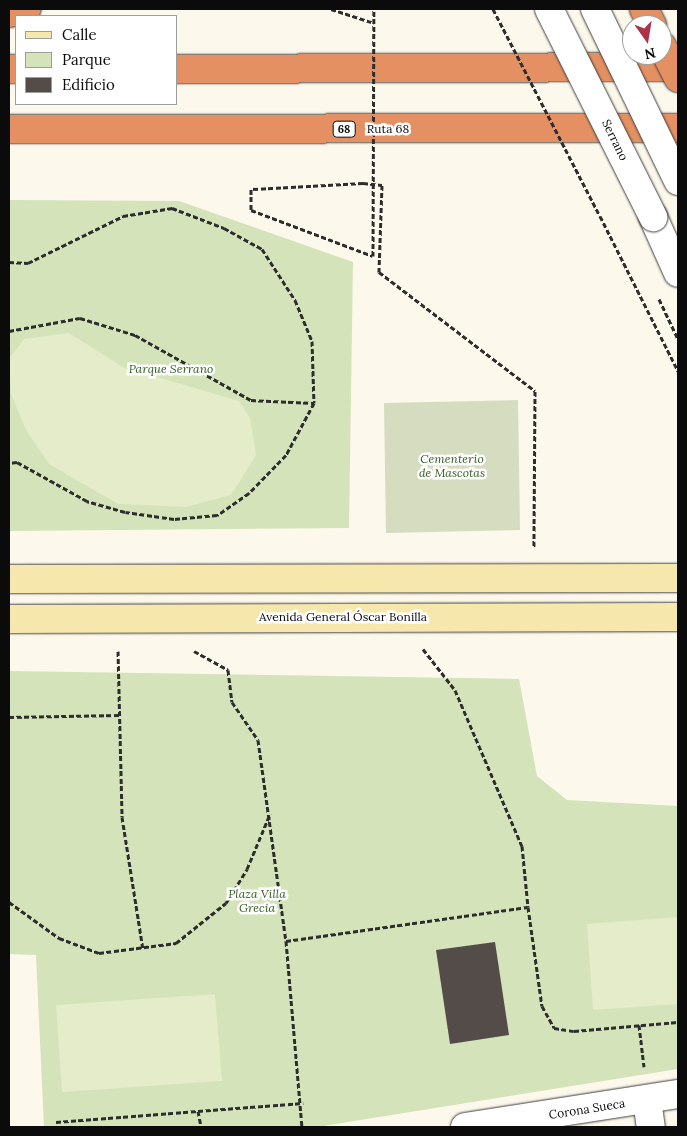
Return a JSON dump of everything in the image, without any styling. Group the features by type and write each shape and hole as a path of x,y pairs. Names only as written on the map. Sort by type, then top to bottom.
{"highway":[{"path":"9,13 26,9"},
{"path":"672,65 678,78"},
{"path":"178,69 678,68"},
{"name":"Ruta 68","path":"9,129 678,128"}],"main road":[{"path":"9,578 678,578"},
{"name":"Avenida General Óscar Bonilla","path":"9,619 166,617 678,617"}],"street":[{"name":"Serrano","path":"549,9 653,217 678,273"},
{"path":"595,9 678,181"},
{"name":"Corona Sueca","path":"465,1127 678,1094"},
{"path":"648,1100 651,1127"}],"path":[{"path":"331,9 374,24"},
{"path":"374,9 374,24 372,256 251,210 251,189 363,183 382,185 379,272 535,391 534,578"},
{"path":"493,9 678,371"},
{"path":"9,262 28,263 123,216 172,208 224,228 262,249 295,300 312,341 314,403 286,456 249,493 217,515 174,519 125,512 87,501 17,462 9,463"},
{"path":"9,331 80,318 134,335 251,400 314,403"},
{"path":"166,617 170,637 228,670 232,702 258,740 270,814 286,941 302,1103 302,1127"},
{"path":"417,617 422,649 455,690 522,846 542,1006 554,1028 574,1031 678,1022"},
{"path":"118,618 122,817 143,950"},
{"path":"9,717 120,715"},
{"path":"9,902 59,938 99,952 143,950 176,943 226,903 247,869 270,814"},
{"path":"286,941 528,906"},
{"path":"639,1025 648,1100"},
{"path":"56,1122 302,1103"},
{"path":"198,1111 201,1127"}],"green space":[{"name":"Parque Serrano","path":"9,200 179,201 353,262 349,528 9,531"},
{"path":"69,333 123,367 239,401 250,418 256,455 231,495 186,507 118,504 49,464 26,430 11,394 9,359 24,339"},
{"name":"Cementerio de Mascotas","path":"518,400 520,530 386,533 384,403"},
{"name":"Plaza Villa Grecia","path":"9,671 519,679 537,776 567,800 678,806 678,1069 317,1127 44,1127 36,955 9,954"},
{"path":"678,917 678,1004 593,1010 587,924"},
{"path":"215,994 222,1081 62,1092 56,1005"}],"building":[{"path":"495,942 509,1035 450,1044 436,950"}]}
